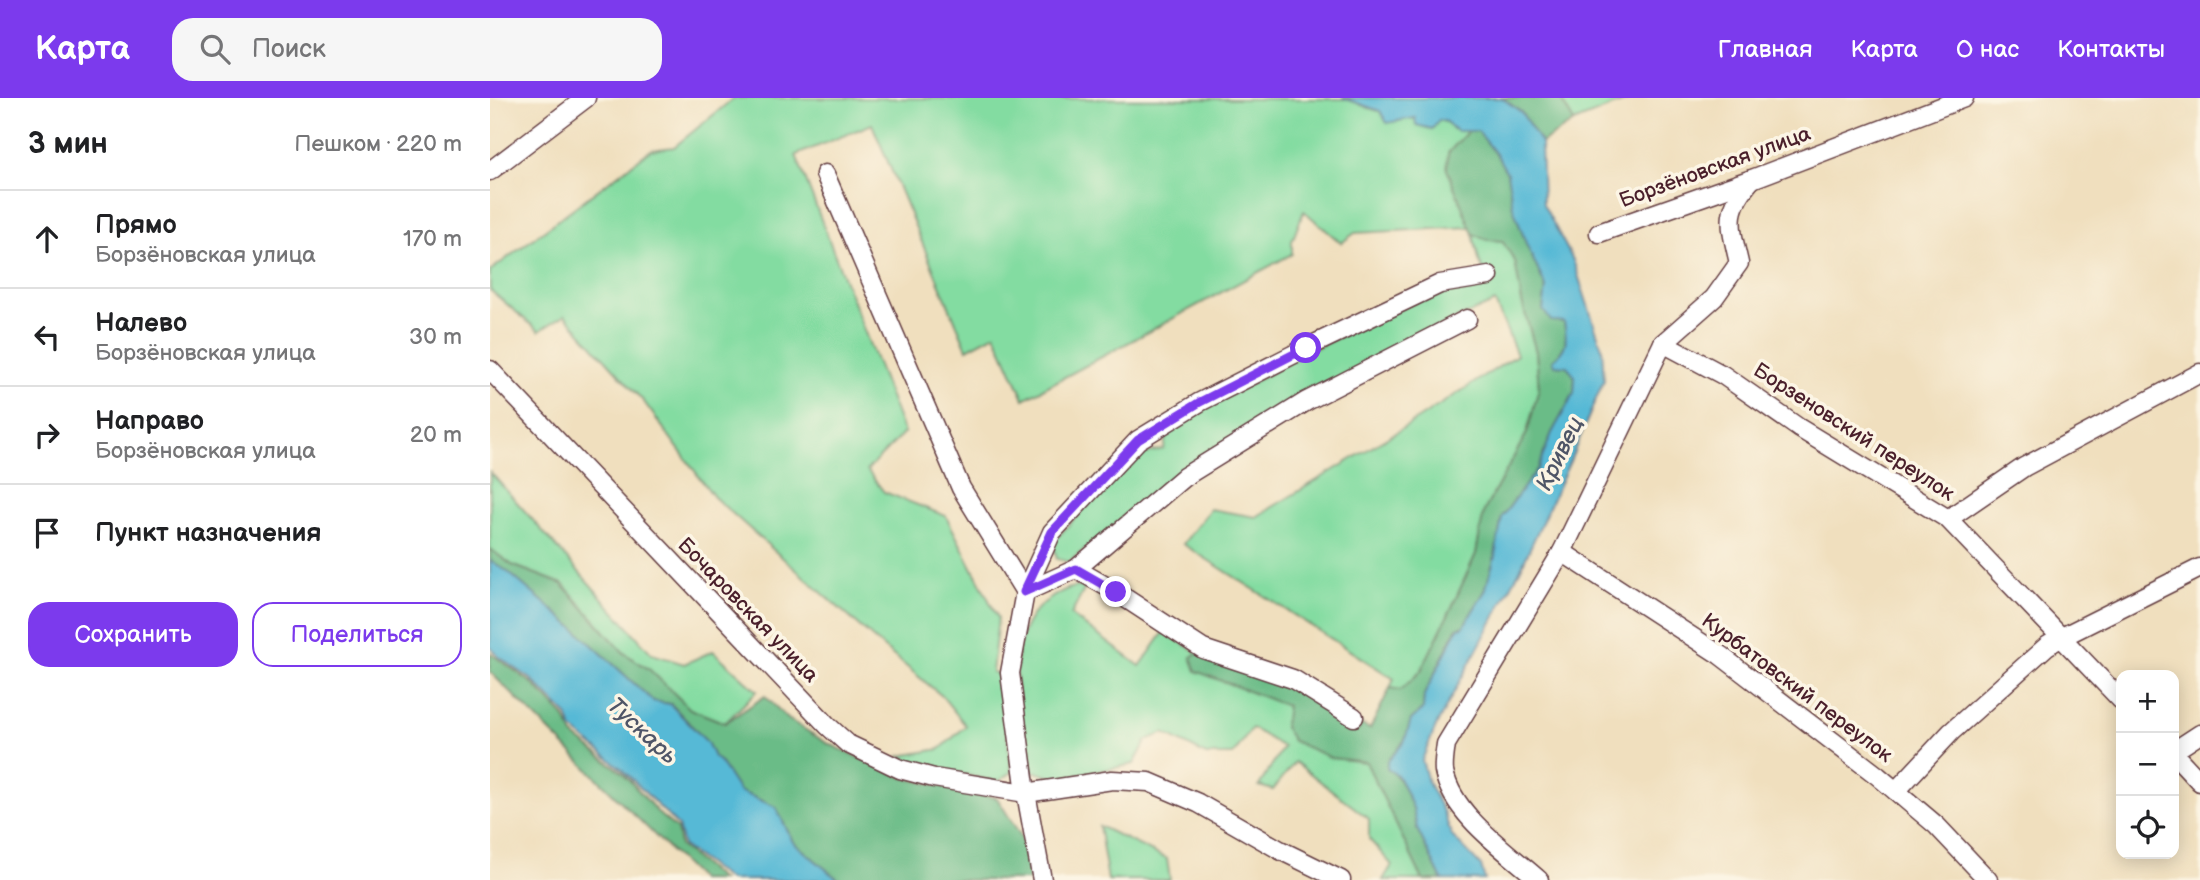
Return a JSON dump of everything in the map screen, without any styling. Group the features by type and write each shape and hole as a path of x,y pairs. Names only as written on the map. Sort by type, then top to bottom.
{"street":[{"path":"490,171 586,98"},
{"name":"Борзёновская улица","path":"1599,233 1752,179 1964,98"},
{"path":"825,174 961,488 1024,592"},
{"path":"1539,880 1479,829 1455,798 1444,771 1446,744 1562,552 1663,343 1714,298 1739,263 1731,211 1739,194 1752,179"},
{"path":"1042,880 1026,793 1010,673 1024,592 1052,532 1138,440 1200,402 1440,284 1489,276"},
{"path":"1024,592 1076,569 1184,477 1307,401 1467,319"},
{"name":"Борзеновский переулок","path":"1663,343 1723,375 1799,428 1948,519 2116,695"},
{"name":"Бочаровская улица","path":"490,370 808,706 848,744 900,769 934,778 1026,793 1112,780 1149,782 1198,803 1280,850 1341,880"},
{"path":"1948,519 2024,467 2200,373"},
{"name":"Курбатовский переулок","path":"1562,552 1720,655 1936,825 1988,880"},
{"path":"1896,792 1951,732 2047,646 2200,568"},
{"path":"1076,569 1203,649 1293,679 1354,716"},
{"path":"2179,749 2200,734"},
{"path":"2179,759 2200,782"}],"green space":[{"path":"734,98 1351,99 1373,110 1415,117 1417,125 1432,129 1439,120 1446,122 1456,131 1469,130 1449,153 1447,169 1471,227 1355,233 1341,243 1304,211 1292,241 1292,254 1024,399 995,334 967,349 872,124 796,155 904,433 867,470 884,492 946,516 998,618 992,672 999,674 1012,772 998,782 915,764 900,756 940,749 966,726 942,696 714,497 644,402 565,315 539,331 490,290 490,271 651,150 674,147"},
{"path":"1502,98 1560,98 1574,122 1541,143 1521,112"},
{"path":"1560,98 1633,98 1574,122"},
{"path":"1469,130 1478,131 1507,173 1513,207 1546,287 1543,310 1564,322 1565,343 1553,360 1556,365 1567,366 1575,377 1574,393 1552,433 1538,468 1502,517 1485,591 1463,627 1457,628 1424,695 1423,709 1411,720 1405,740 1387,762 1403,786 1413,808 1417,829 1442,880 1423,880 1366,762 1331,758 1293,741 1284,727 1287,706 1196,671 1191,657 1198,653 1298,689 1370,729 1390,688 1401,690 1421,671 1476,554 1484,511 1527,433 1539,388 1536,352 1522,302 1515,261 1502,241 1488,240 1473,234 1447,169 1448,153"},
{"path":"1473,234 1488,240 1502,240 1515,261 1522,302 1536,352 1539,388 1527,433 1484,511 1476,554 1452,607 1421,671 1401,690 1390,688 1394,679 1183,544 1210,509 1256,517 1410,424 1517,355 1495,302 1457,319 1180,474 1069,562 1057,559 1052,543 1132,457 1164,449 1167,430 1313,349 1441,290 1488,283"},
{"path":"490,472 652,654 684,664 713,651 757,691 725,723 690,709 650,670 624,653 563,584 512,565 490,549"},
{"path":"490,549 512,565 562,584 624,653 650,670 690,709 725,723 765,696 788,719 827,743 904,778 997,798 1021,836 1029,880 839,880 793,842 776,807 739,791 714,757 707,742 671,704 653,701 574,628 490,560"},
{"path":"1086,586 1071,615 1140,666 1164,632 1198,653 1197,671 1288,706 1331,758 1366,761 1423,880 1383,880 1392,865 1369,839 1369,819 1295,762 1273,790 1259,786 1283,747 1252,728 1233,755 1206,755 1164,733 1147,740 1134,764 1058,779 1029,770 1016,677 1023,631 1034,613 1051,598 1067,589"},
{"path":"490,653 532,683 564,716 573,735 624,774 660,815 677,829 680,846 721,880 700,880 490,672"},
{"path":"1099,826 1167,859 1170,880 1108,880"}],"water":[{"name":"Кривец","path":"1343,98 1502,98 1521,112 1541,143 1543,204 1573,260 1602,348 1604,380 1570,461 1520,570 1438,722 1422,760 1428,782 1452,836 1481,866 1485,880 1442,880 1417,829 1413,808 1403,786 1397,775 1387,769 1387,762 1404,742 1411,720 1423,709 1424,695 1458,628 1463,627 1485,591 1502,517 1538,468 1552,433 1574,393 1575,377 1567,366 1555,365 1553,360 1565,343 1564,322 1551,321 1543,310 1546,287 1513,207 1507,173 1478,131 1456,131 1446,122 1439,120 1432,129 1416,125 1415,118 1387,123 1380,111"},
{"name":"Тускарь","path":"490,560 574,628 653,701 670,704 707,742 714,757 739,791 776,807 793,842 839,880 729,880 683,846 678,826 623,770 572,729 567,715 531,679 499,657 490,647"}],"route":[{"path":"1116,592 1076,569 1024,592 1052,532 1138,440 1200,402 1306,348"}]}
